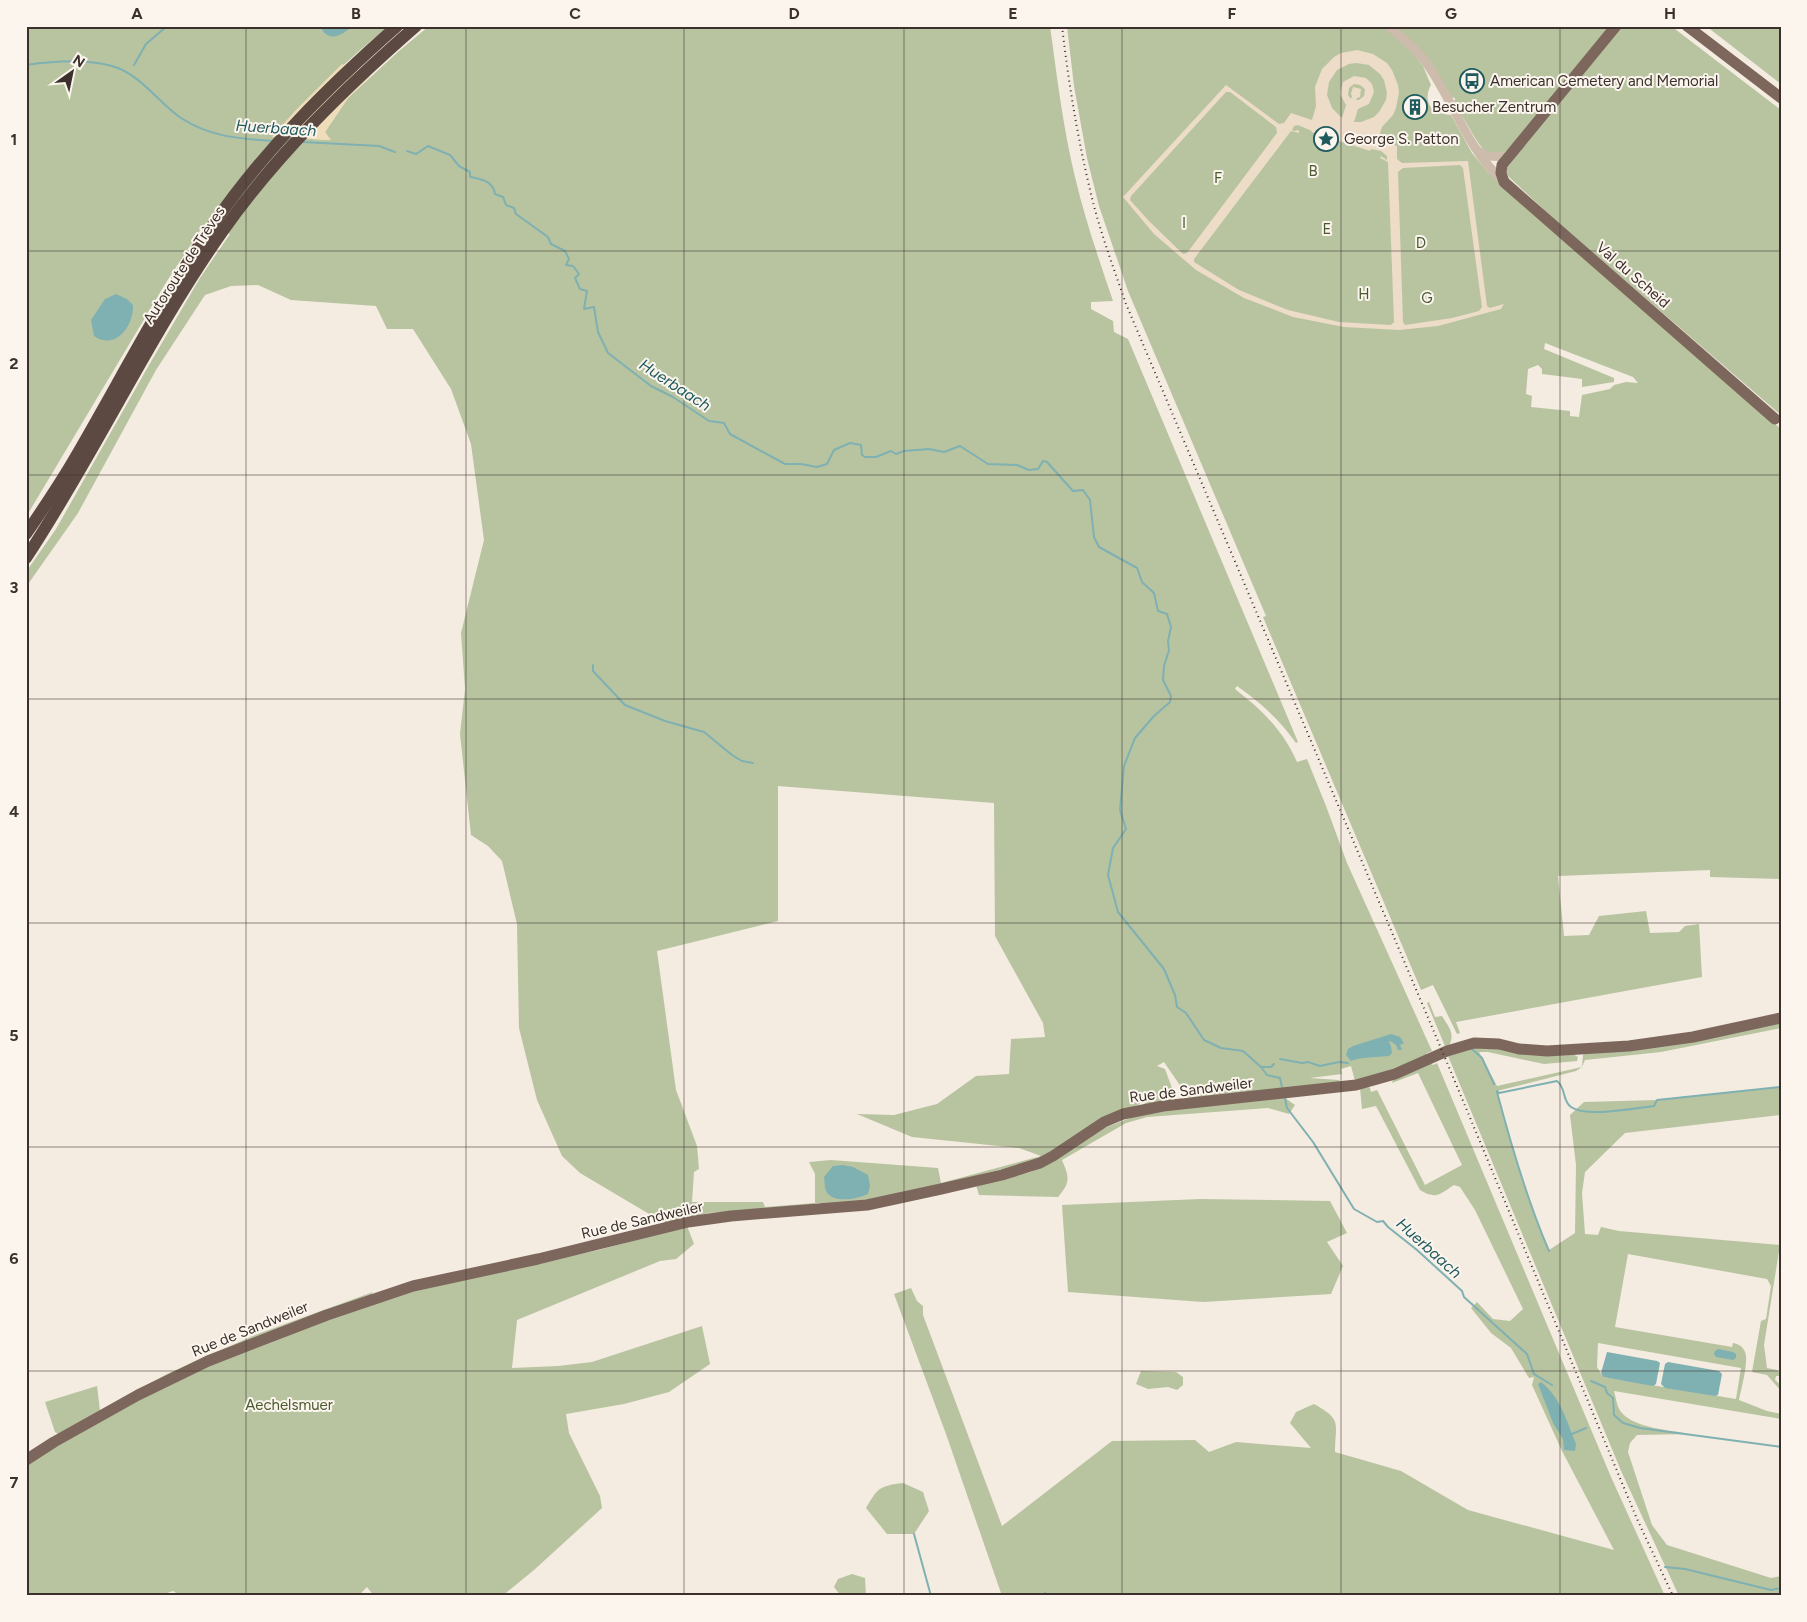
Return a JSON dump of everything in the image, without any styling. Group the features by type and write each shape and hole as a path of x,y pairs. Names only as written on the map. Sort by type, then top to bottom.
{"highway":[{"name":"Autoroute de Trèves","path":"26,534 75,458 146,332 216,230 246,180 284,135 337,81 397,26"},
{"name":"Autoroute de Trèves","path":"26,558 74,482 188,285 216,230 293,143 348,86 416,26"}],"main road":[{"path":"1504,182 1500,173 1502,165 1616,26"},
{"path":"1687,26 1781,98"},
{"name":"Val du Scheid","path":"1504,182 1778,422"},
{"name":"Rue de Sandweiler","path":"26,1460 54,1442 138,1395 208,1361 326,1315 413,1286 538,1259 688,1222 731,1216 820,1210 876,1203 1002,1175 1053,1156 1104,1122 1123,1114 1163,1106 1286,1094 1370,1082 1395,1074 1447,1051 1474,1043 1499,1044 1520,1049 1547,1051 1629,1046 1693,1037 1781,1018"}],"street":[{"name":"Val du Scheid","path":"1388,26 1409,43 1423,59 1476,150 1489,168 1504,182"},
{"path":"1476,150 1488,156 1509,157"}],"green space":[{"path":"26,26 388,26 328,79 273,137 330,140 325,132 348,98 429,26 1050,26 1064,121 1075,177 1097,255 1113,301 1091,302 1091,309 1113,321 1114,332 1128,339 1298,742 1296,743 1276,719 1254,698 1237,686 1235,689 1271,721 1285,740 1297,762 1307,759 1347,863 1432,1051 1427,1053 1426,1056 1381,1075 1355,1081 1351,1066 1341,1069 1342,1074 1310,1078 1339,1080 1340,1084 1200,1099 1188,1097 1164,1062 1157,1066 1165,1069 1172,1088 1173,1100 1145,1104 1141,1098 1140,1104 1121,1111 1035,1161 878,1200 825,1206 815,1203 813,1206 709,1213 666,1224 580,1173 562,1156 537,1100 519,1028 517,924 502,861 488,846 471,835 460,734 465,689 461,633 484,540 471,444 451,389 413,329 387,329 376,306 291,300 258,285 231,286 205,295 156,370 78,513 26,587 26,572 56,529 200,278 230,234 203,226 167,281 26,517","holes":["778,786 994,803 995,936 1043,1023 1045,1037 1011,1039 1009,1074 976,1076 937,1104 894,1115 857,1114 912,1137 1019,1148 1041,1156 941,1183 938,1168 831,1160 809,1162 815,1174 815,1203 765,1207 763,1202 692,1202 694,1172 699,1169 697,1146 676,1090 657,951 778,921"]},
{"path":"1067,26 1611,26 1507,151 1500,154 1489,153 1481,147 1454,103 1455,98 1445,96 1423,59 1410,49 1423,66 1431,85 1428,92 1430,106 1437,112 1451,115 1472,153 1487,171 1553,231 1781,429 1781,879 1710,877 1710,870 1558,876 1564,936 1589,935 1599,916 1646,911 1650,933 1679,932 1685,926 1699,924 1702,977 1456,1022 1460,1033 1457,1034 1433,985 1421,990 1263,617 1266,616 1128,291 1099,206 1087,158 1074,86","holes":["1545,343 1633,377 1638,383 1626,382 1614,385 1610,389 1582,395 1579,417 1570,416 1570,411 1531,407 1532,396 1526,394 1528,369 1538,365 1542,369 1542,374 1582,379 1582,387 1614,382 1614,378 1544,349"]},
{"path":"1620,26 1671,26 1781,110 1781,415 1556,221 1506,172 1507,168"},
{"path":"1706,26 1781,26 1781,84"},
{"path":"1429,1002 1435,1017 1442,1016 1450,1030 1452,1037 1447,1051 1427,1003"},
{"path":"1781,1022 1781,1028 1661,1052 1585,1060 1582,1067 1583,1055 1587,1052"},
{"path":"1478,1046 1573,1054 1578,1057 1577,1061 1544,1064 1488,1052 1479,1052 1497,1086 1582,1067 1576,1071 1497,1091 1533,1212 1549,1250 1575,1233 1576,1165 1570,1115 1584,1102 1657,1100 1781,1087 1781,1115 1625,1133 1585,1172 1582,1193 1585,1234 1598,1235 1601,1227 1619,1231 1780,1245 1764,1345 1767,1368 1777,1370 1780,1373 1779,1376 1776,1376 1775,1380 1781,1385 1781,1391 1767,1375 1752,1372 1761,1321 1766,1319 1771,1286 1767,1279 1628,1254 1615,1327 1732,1347 1733,1343 1739,1345 1745,1352 1746,1361 1739,1400 1767,1411 1781,1414 1781,1419 1614,1391 1619,1408 1628,1418 1653,1428 1689,1434 1637,1435 1630,1443 1628,1452 1652,1525 1667,1545 1771,1578 1781,1576 1781,1596 1679,1596 1622,1473 1448,1056","holes":["1598,1343 1741,1368 1736,1399 1603,1377 1597,1367"]},
{"path":"1430,1063 1433,1065 1437,1063 1611,1477 1665,1596 1002,1596 946,1434 894,1294 911,1288 917,1301 923,1306 923,1315 1002,1526 1112,1441 1195,1440 1209,1452 1236,1442 1311,1448 1290,1423 1296,1412 1314,1404 1330,1414 1335,1423 1335,1452 1401,1471 1468,1510 1614,1550 1562,1451 1532,1385 1534,1377 1529,1378 1511,1348 1491,1333 1471,1308 1477,1302 1493,1319 1510,1321 1523,1309 1475,1210 1460,1187 1454,1185 1438,1195 1430,1195 1420,1190 1376,1106 1362,1109 1360,1088 1367,1086 1371,1092 1377,1090 1425,1185 1462,1165 1418,1073 1392,1083 1394,1077"},
{"path":"1285,1098 1295,1105 1289,1114 1268,1108 1147,1117 1126,1123 1062,1160 1068,1179 1058,1197 979,1195 976,1185 1031,1172 1056,1159 1104,1128 1146,1112"},
{"path":"1200,1199 1330,1201 1347,1233 1327,1242 1343,1266 1331,1294 1203,1302 1068,1292 1062,1205"},
{"name":"Aechelsmuer","path":"687,1226 694,1244 676,1259 660,1261 517,1320 512,1368 592,1362 702,1326 710,1364 669,1392 624,1404 566,1414 569,1433 600,1496 602,1508 534,1570 502,1596 374,1596 367,1587 358,1596 181,1596 173,1591 158,1596 26,1596 26,1464 157,1389 259,1343 413,1289 599,1250"},
{"path":"373,1292 371,1295 110,1405 167,1374 255,1335"},
{"path":"1141,1371 1176,1372 1183,1377 1183,1385 1177,1390 1168,1387 1148,1389 1136,1384"},
{"path":"97,1386 100,1411 60,1435 55,1432 45,1402"},
{"path":"903,1483 923,1492 929,1511 914,1534 887,1534 866,1508 880,1489 889,1485"},
{"path":"852,1574 865,1578 866,1596 841,1596 834,1587 838,1579"}],"sand":[{"path":"342,64 370,77 348,98 325,132 331,140 272,137 294,112"}],"shaded area":[{"path":"1357,50 1373,54 1387,63 1392,70 1399,93 1396,108 1393,115 1382,127 1378,140 1397,146 1397,159 1402,163 1468,161 1487,306 1490,308 1504,304 1501,309 1438,326 1399,330 1344,327 1293,317 1244,298 1196,270 1154,234 1123,197 1226,85 1279,124 1284,123 1291,113 1312,120 1316,106 1315,87 1322,69 1341,53","holes":["1349,64 1369,65 1384,80 1387,93 1386,100 1379,112 1374,117 1361,122 1354,122 1358,109 1369,104 1374,92 1372,84 1366,78 1354,76 1343,82 1340,94 1346,105 1342,118 1332,108 1327,95 1329,82 1337,70","1354,84 1360,85 1365,89 1364,96 1356,100 1360,97 1361,89 1353,87 1351,99 1348,95 1349,88","1226,92 1230,92 1276,127 1277,133 1187,253 1183,254 1149,221 1130,200 1131,196","1298,125 1311,132 1370,151 1371,149 1381,151 1387,156 1387,160 1381,156 1380,158 1388,162 1394,322 1391,325 1339,322 1288,310 1239,290 1194,262 1194,259 1291,131 1299,133 1299,130 1292,130 1294,126","1460,165 1463,168 1482,307 1479,311 1452,318 1405,325 1403,322 1398,172 1403,168"]}],"water":[{"path":"320,26 353,26 340,35 331,36 323,32"},
{"path":"116,294 127,299 133,305 130,321 122,334 116,338 102,340 94,336 91,320 105,299"},
{"path":"1391,1034 1400,1037 1404,1043 1400,1045 1402,1050 1398,1050 1396,1045 1390,1041 1392,1053 1389,1056 1351,1061 1346,1055 1348,1049 1353,1046"},
{"path":"833,1166 853,1167 868,1175 870,1186 868,1194 853,1199 842,1199 828,1194 825,1188 824,1177"},
{"path":"1718,1349 1733,1352 1736,1354 1736,1358 1733,1360 1716,1357 1714,1354"},
{"path":"1607,1352 1657,1361 1660,1363 1656,1384 1653,1386 1603,1377 1601,1373"},
{"path":"1668,1362 1719,1371 1722,1374 1718,1395 1665,1388 1661,1384 1665,1364"},
{"path":"1541,1382 1554,1395 1563,1411 1576,1444 1575,1451 1564,1450 1563,1439 1553,1423 1538,1384"}],"waterway":[{"path":"134,65 146,44 167,26"},
{"name":"Huerbaach","path":"26,65 84,62 118,68 143,84 173,112 192,124 226,136 274,141"},
{"name":"Huerbaach","path":"303,142 379,146 395,152"},
{"name":"Huerbaach","path":"407,151 416,154 428,146 450,155 459,166 470,172 470,177 489,183 495,194 503,197 506,205 514,208 516,214 548,237 551,244 565,251 569,259 566,265 573,266 579,274 575,278 580,289 587,291 584,309 594,307 598,332 608,353 651,386 673,397 709,421 724,423 730,434 785,464 817,467 827,464 834,450 850,443 861,445 862,455 865,457 876,457 891,451 896,454 904,451 929,449 944,452 960,446 988,464 1017,465 1029,470 1038,469 1043,461 1047,462 1073,491 1083,490 1090,500 1094,537 1099,547 1137,568 1142,582 1154,593 1158,611 1167,614 1171,627 1163,680 1171,696 1170,702 1154,716 1135,738 1124,766 1120,810 1126,829 1113,848 1108,875 1118,912 1164,969 1175,995 1177,1007 1186,1013 1204,1040 1221,1048 1243,1051 1267,1075 1280,1078 1282,1087"},
{"path":"593,665 593,671 625,705 665,721 704,732 732,755 742,761 753,763"},
{"path":"1472,1049 1482,1058 1494,1084"},
{"path":"1280,1059 1302,1063 1308,1062 1320,1066 1339,1062 1348,1063"},
{"path":"1262,1067 1271,1067 1274,1064"},
{"path":"1497,1091 1499,1093 1557,1081 1562,1087 1566,1101 1571,1107 1588,1112 1599,1112 1654,1106 1657,1100 1781,1087"},
{"path":"1497,1092 1520,1172 1549,1251"},
{"name":"Huerbaach","path":"1285,1098 1287,1108 1313,1142 1354,1209 1377,1222 1383,1221 1417,1250 1462,1291 1464,1297 1527,1354 1534,1374 1552,1385"},
{"name":"Huerbaach","path":"1591,1381 1605,1387 1607,1393 1613,1398 1614,1415 1623,1423 1640,1428 1781,1447"},
{"path":"1572,1434 1586,1428"},
{"path":"914,1534 931,1596"},
{"path":"1665,1567 1685,1569 1771,1590 1781,1588"}],"railway":[{"path":"1062,26 1075,117 1094,206 1126,304 1451,1072 1637,1519 1673,1596"}],"place":[{"name":"American Cemetery and Memorial","path":"1472,81"},
{"name":"Besucher Zentrum","path":"1415,107"},
{"name":"George S. Patton","path":"1326,139"}],"park label":[{"name":"B","path":"1313,171"},
{"name":"F","path":"1218,178"},
{"name":"I","path":"1184,223"},
{"name":"E","path":"1327,229"},
{"name":"D","path":"1421,243"},
{"name":"H","path":"1364,294"},
{"name":"G","path":"1427,298"}]}
